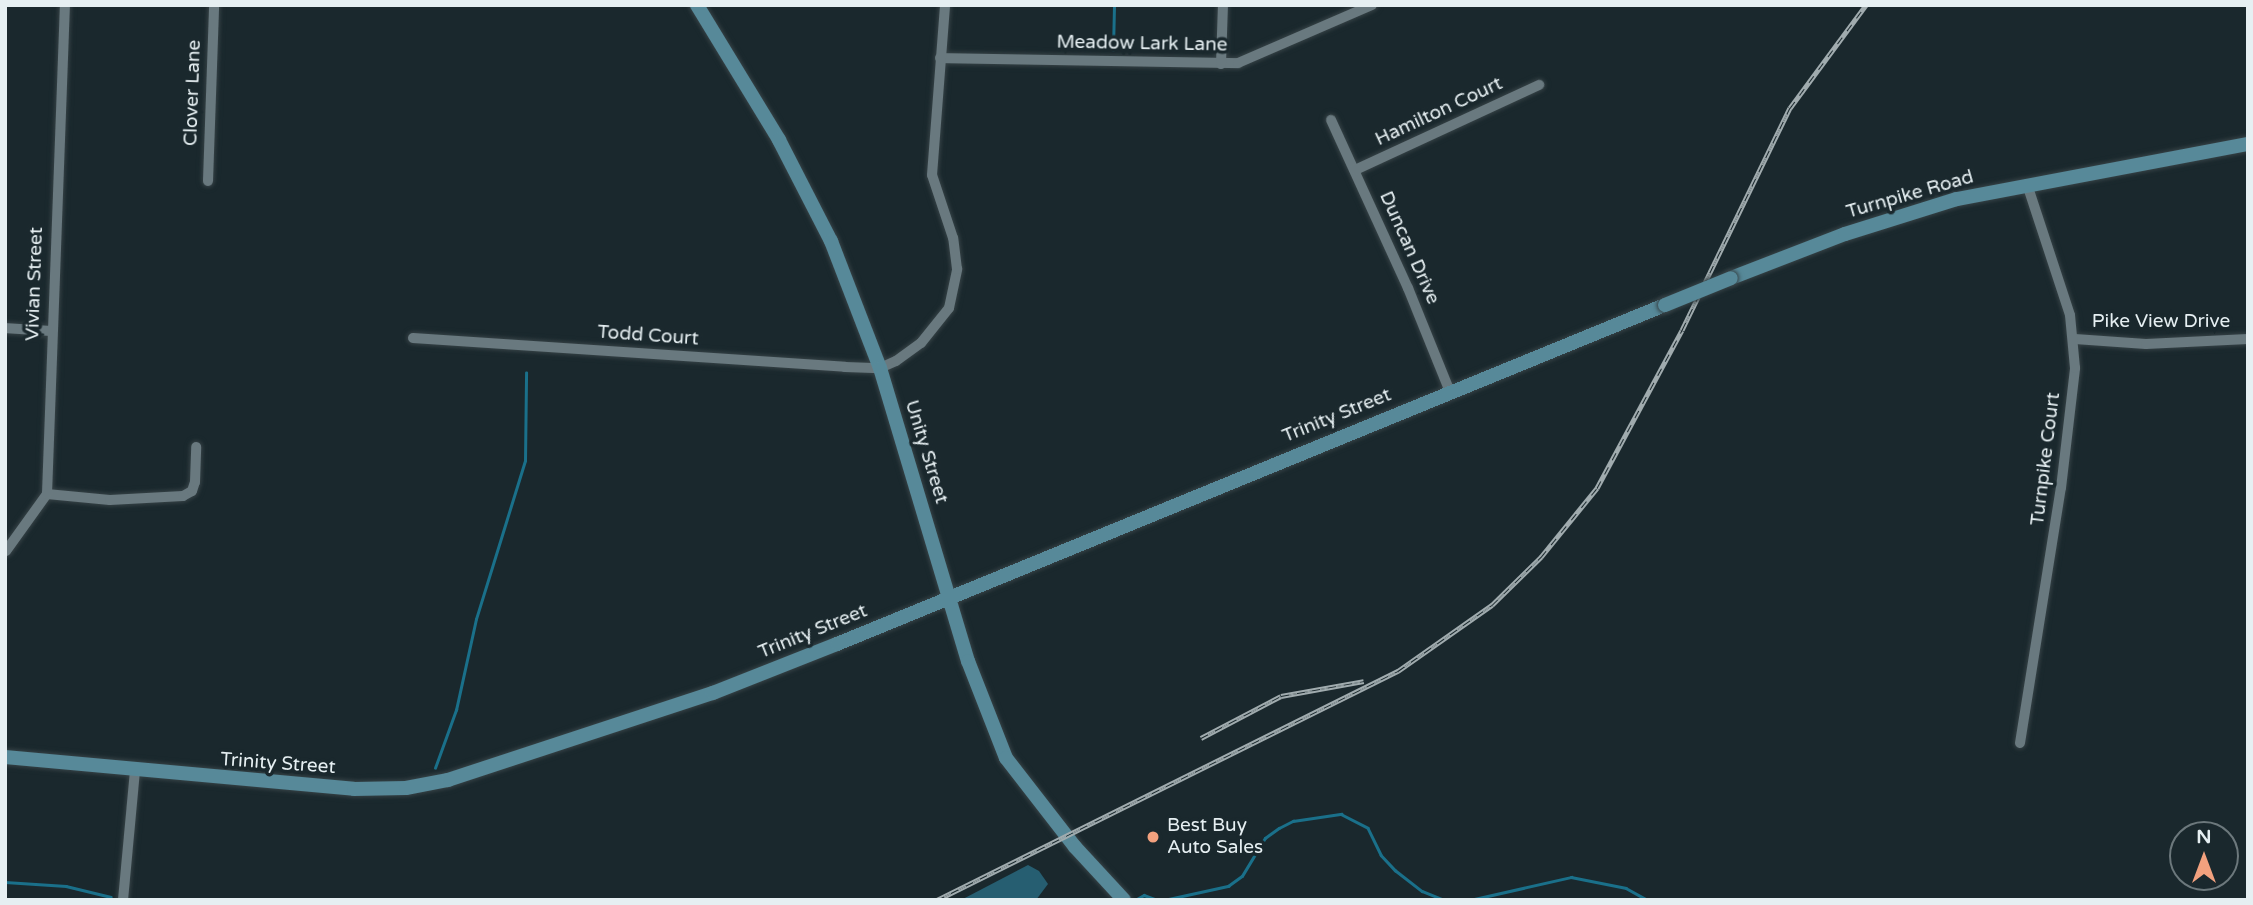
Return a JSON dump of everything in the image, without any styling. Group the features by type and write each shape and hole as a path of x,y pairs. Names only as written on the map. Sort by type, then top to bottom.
{"street":[{"name":"Vivian Street","path":"47,494 50,331 65,5"},
{"name":"Clover Lane","path":"208,181 214,5"},
{"name":"Unity Street","path":"697,5 779,140 831,241 880,369 947,597 1006,758 1075,847 1124,900"},
{"path":"880,369 921,343 949,308 954,285 953,238 932,175 945,5"},
{"path":"1221,64 1223,5"},
{"name":"Meadow Lark Lane","path":"940,58 1221,64 1253,60 1372,5"},
{"name":"Hamilton Court","path":"1355,170 1539,85"},
{"name":"Duncan Drive","path":"1331,120 1450,392"},
{"name":"Turnpike Road","path":"1597,333 1731,278 1898,216 2027,184 2248,144"},
{"name":"Turnpike Court","path":"2020,743 2061,488 2075,339 2027,184"},
{"path":"5,328 50,331"},
{"name":"Trinity Street","path":"5,757 135,771 370,790 448,780 713,693 1597,333"},
{"name":"Todd Court","path":"413,338 880,369"},
{"name":"Pike View Drive","path":"2075,339 2146,344 2248,339"},
{"path":"6,551 47,494 110,500 183,496 192,491 195,482 196,447"},
{"path":"123,900 135,771"}],"shaded area":[{"path":"1028,865 1039,871 1048,884 1036,900 961,900"}],"waterway":[{"path":"1113,50 1114,5"},
{"path":"435,768 456,710 476,619 525,461 526,373"},
{"path":"1164,900 1228,886 1242,876 1265,838 1279,828 1293,821 1341,814 1368,828 1381,855 1395,870 1422,891 1444,900"},
{"path":"1470,900 1571,877 1626,888 1648,900"},
{"path":"5,882 66,886 111,897"},
{"path":"1135,900 1144,895 1158,900"}],"railway":[{"path":"937,900 1398,671 1492,605 1541,557 1597,488 1682,330 1790,108 1866,5"},
{"path":"1201,738 1281,696 1364,681"}],"place":[{"name":"Best Buy Auto Sales","path":"1153,837"}]}
